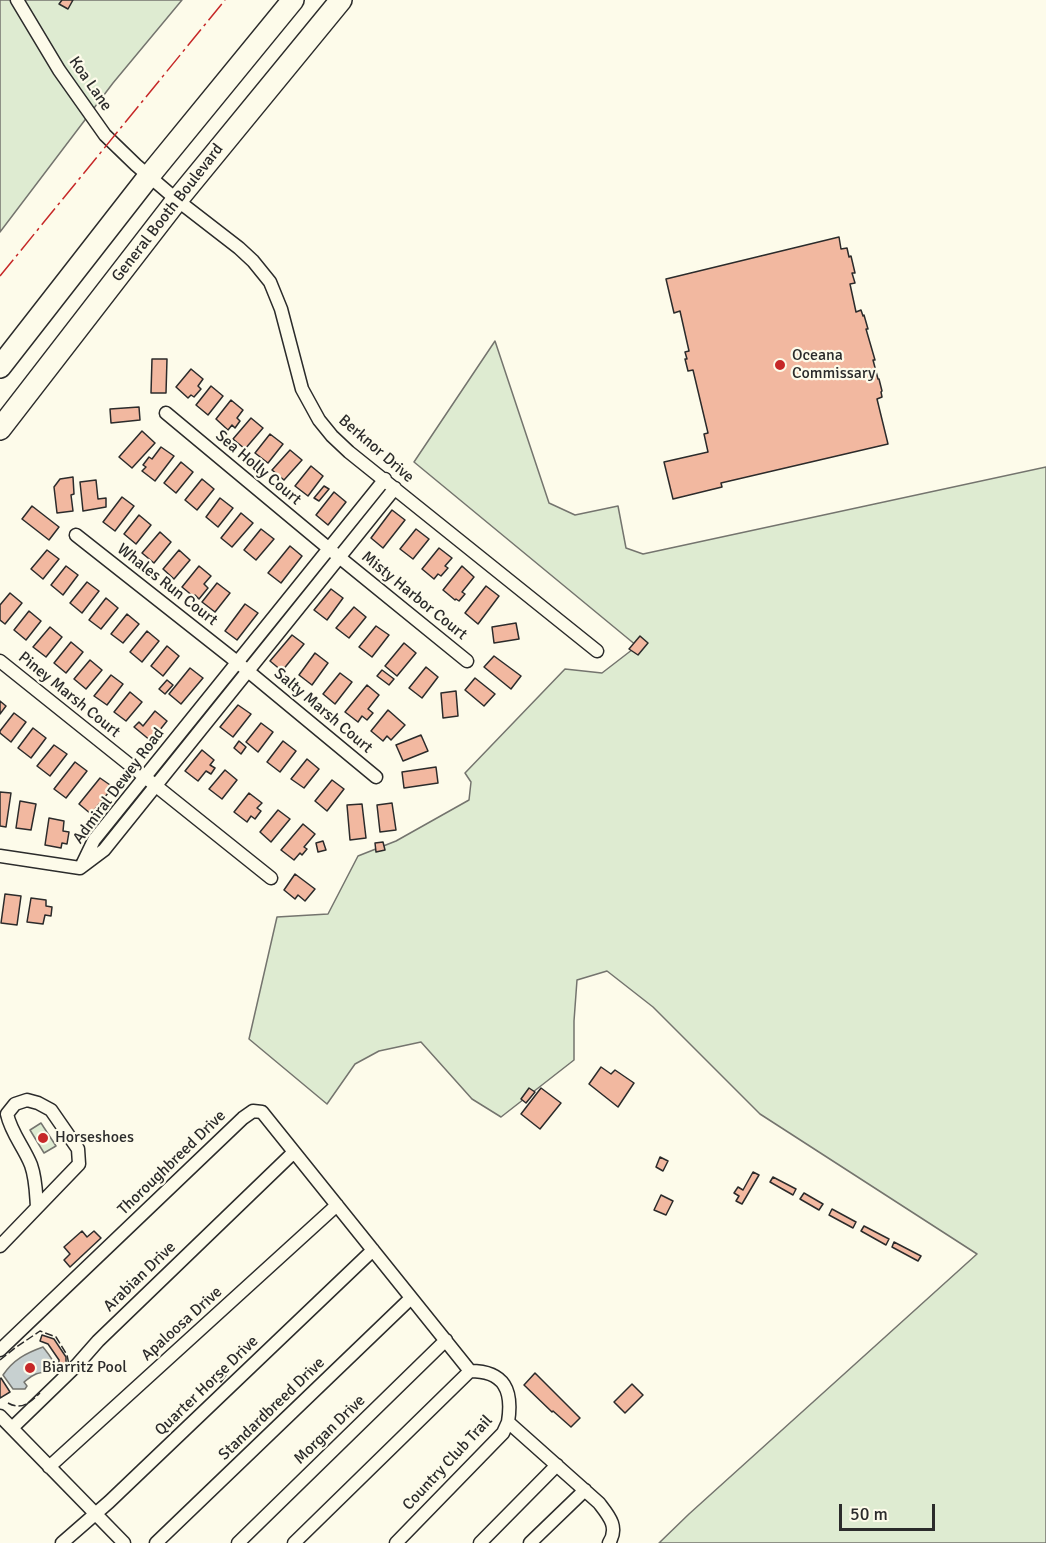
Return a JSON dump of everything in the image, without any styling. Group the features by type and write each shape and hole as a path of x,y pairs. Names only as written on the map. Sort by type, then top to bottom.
{"highway":[{"path":"0,366 149,176 293,0"},
{"name":"General Booth Boulevard","path":"0,429 177,200 341,0"}],"street":[{"name":"Koa Lane","path":"17,0 59,70 105,135 149,176"},
{"name":"Berknor Drive","path":"149,176 239,248 270,282 281,309 302,389 319,420 332,436 597,651"},
{"name":"Sea Holly Court","path":"166,413 339,557"},
{"name":"Admiral Dewey Road","path":"80,868 94,840 385,479"},
{"name":"Admiral Dewey Road","path":"80,868 104,850 395,488"},
{"name":"Whales Run Court","path":"76,535 248,670"},
{"name":"Misty Harbor Court","path":"339,557 467,661"},
{"name":"Piney Marsh Court","path":"0,661 271,878"},
{"name":"Salty Marsh Court","path":"248,670 376,777"},
{"path":"0,856 80,868"},
{"path":"0,1246 79,1164 78,1149 51,1110 27,1100 15,1104 8,1114 10,1125 36,1181 37,1207"},
{"name":"Thoroughbreed Drive","path":"0,1350 253,1111 262,1112 470,1371"},
{"name":"Arabian Drive","path":"12,1428 76,1366 98,1341 294,1152"},
{"name":"Apaloosa Drive","path":"49,1467 337,1205"},
{"name":"Quarter Horse Drive","path":"62,1543 109,1502 373,1250"},
{"name":"Standardbreed Drive","path":"156,1543 411,1298"},
{"name":"Morgan Drive","path":"238,1543 446,1340"},
{"path":"294,1543 470,1371 483,1371 498,1378 508,1390 510,1409 508,1422"},
{"path":"0,1416 124,1543"},
{"name":"Country Club Trail","path":"396,1543 503,1433 508,1422 599,1503 609,1515 614,1527 609,1543"},
{"path":"480,1543 557,1465"},
{"path":"530,1543 585,1490"}],"green space":[{"path":"0,0 182,0 113,83 0,232"},
{"path":"495,341 549,503 575,515 618,506 626,548 643,554 1046,467 1046,1543 659,1543 977,1254 760,1114 653,1007 607,971 577,980 574,1060 501,1117 472,1099 421,1042 379,1051 355,1064 327,1104 249,1039 277,917 328,914 358,856 396,841 469,800 471,782 465,773 565,669 602,673 637,646 414,462"},
{"name":"Horseshoes","path":"41,1123 56,1146 44,1153 30,1130"}],"shaded area":[{"name":"Biarritz Pool","path":"43,1347 53,1361 53,1367 24,1382 27,1386 25,1389 13,1389 3,1375 20,1358"}],"building":[{"path":"62,0 73,0 68,9 59,4"},
{"name":"Oceana Commissary","path":"839,237 841,249 847,248 849,257 851,256 855,283 850,284 856,312 861,310 868,329 866,329 882,391 882,397 877,399 888,444 721,483 722,487 673,499 664,462 708,452 704,434 708,433 693,370 688,371 685,359 687,359 685,352 689,351 680,311 674,313 666,279"},
{"path":"152,359 167,359 166,393 151,393"},
{"path":"191,369 203,379 198,386 201,389 194,397 191,395 188,398 176,387"},
{"path":"211,386 223,396 208,415 196,405"},
{"path":"231,400 243,410 237,418 240,421 235,428 232,425 228,430 216,419"},
{"path":"139,407 140,420 111,423 110,409"},
{"path":"251,418 263,428 245,449 233,439"},
{"path":"142,431 155,443 132,468 119,457"},
{"path":"270,434 283,444 268,463 255,453"},
{"path":"161,447 174,456 155,481 142,471 146,467 143,465 149,457 152,459"},
{"path":"290,450 302,460 284,480 272,470"},
{"path":"181,462 193,472 176,493 164,483"},
{"path":"311,466 323,476 308,496 295,486"},
{"path":"73,477 74,494 71,495 73,511 57,513 54,487 60,479"},
{"path":"202,479 214,489 197,510 185,500"},
{"path":"96,480 98,499 106,498 106,507 83,511 80,482"},
{"path":"324,486 329,489 319,501 314,498"},
{"path":"334,492 346,502 328,525 316,515"},
{"path":"122,497 134,506 115,531 103,522"},
{"path":"220,498 233,508 218,527 206,517"},
{"path":"32,506 59,527 49,540 22,519"},
{"path":"392,510 405,520 383,548 371,538"},
{"path":"241,513 253,523 232,547 221,538"},
{"path":"139,515 151,525 136,544 124,534"},
{"path":"261,529 274,539 256,560 244,550"},
{"path":"416,529 429,539 413,559 400,549"},
{"path":"160,532 171,542 154,563 142,553"},
{"path":"290,546 302,556 281,583 268,573"},
{"path":"439,548 452,558 445,566 448,568 441,576 438,574 434,579 422,569"},
{"path":"47,550 59,559 43,579 31,569"},
{"path":"179,550 190,560 174,579 163,569"},
{"path":"66,566 78,575 63,595 51,585"},
{"path":"199,566 211,576 204,584 208,588 199,599 182,587"},
{"path":"462,566 474,577 462,592 465,594 459,601 443,590"},
{"path":"87,582 99,591 82,613 70,603"},
{"path":"217,583 230,593 215,612 202,602"},
{"path":"486,586 499,596 478,624 465,613"},
{"path":"331,589 343,598 327,620 314,610"},
{"path":"10,593 22,603 5,624 0,620 0,605"},
{"path":"106,598 118,608 101,629 89,620"},
{"path":"245,604 258,613 237,640 225,631"},
{"path":"354,607 366,617 349,638 336,628"},
{"path":"29,611 41,621 26,640 14,630"},
{"path":"127,614 139,624 123,643 111,634"},
{"path":"516,623 519,639 494,643 492,627"},
{"path":"376,626 389,635 372,657 359,647"},
{"path":"50,627 62,637 46,657 33,647"},
{"path":"147,631 159,641 142,662 130,652"},
{"path":"292,635 304,644 282,671 270,661"},
{"path":"640,636 648,643 638,655 629,649"},
{"path":"71,642 83,652 66,673 54,663"},
{"path":"404,643 416,653 397,676 385,666"},
{"path":"167,646 179,656 163,676 151,666"},
{"path":"315,653 328,663 312,685 299,675"},
{"path":"494,656 521,676 511,689 484,667"},
{"path":"90,660 102,670 86,689 74,679"},
{"path":"426,667 438,677 422,698 409,688"},
{"path":"190,668 203,678 181,704 169,694"},
{"path":"382,670 394,679 389,685 377,676"},
{"path":"340,673 352,682 335,704 323,694"},
{"path":"111,675 123,684 107,705 94,696"},
{"path":"475,678 495,694 484,706 465,690"},
{"path":"167,680 173,685 165,694 159,689"},
{"path":"367,685 379,695 368,709 373,713 367,720 362,716 358,722 345,712"},
{"path":"456,691 458,716 443,718 441,693"},
{"path":"130,692 142,702 126,721 114,712"},
{"path":"0,701 6,706 0,714"},
{"path":"238,705 251,714 233,737 220,727"},
{"path":"388,710 405,725 391,740 387,736 383,741 371,731"},
{"path":"155,711 167,721 151,741 134,727 139,722 143,726"},
{"path":"14,713 26,722 11,742 0,731"},
{"path":"261,723 273,732 258,752 246,742"},
{"path":"33,728 46,738 31,758 18,748"},
{"path":"421,735 428,751 403,761 396,745"},
{"path":"239,741 246,747 241,754 234,748"},
{"path":"283,741 296,751 280,772 267,762"},
{"path":"54,745 67,754 50,776 37,766"},
{"path":"202,750 214,760 210,765 215,768 211,774 206,771 198,781 185,771"},
{"path":"307,759 319,769 304,788 291,779"},
{"path":"75,762 87,771 66,798 54,789"},
{"path":"436,767 438,783 404,788 402,772"},
{"path":"225,770 237,780 222,799 209,789"},
{"path":"100,778 113,787 91,814 79,804"},
{"path":"332,780 344,789 327,811 315,801"},
{"path":"0,792 11,793 6,827 0,826"},
{"path":"249,793 262,803 257,808 261,811 255,819 251,816 247,822 234,812"},
{"path":"20,801 36,804 31,830 16,828"},
{"path":"392,803 396,830 380,832 377,805"},
{"path":"362,804 366,838 350,840 347,805"},
{"path":"278,810 290,819 271,842 260,832"},
{"path":"49,818 64,821 63,831 69,832 67,844 62,843 61,848 45,845"},
{"path":"303,824 315,834 304,847 307,849 294,860 281,850"},
{"path":"323,841 326,850 318,852 316,843"},
{"path":"383,842 385,850 376,852 375,843"},
{"path":"295,874 315,889 305,901 298,895 295,899 284,890"},
{"path":"5,894 21,896 17,925 1,923"},
{"path":"31,898 46,900 46,906 52,907 51,916 45,915 43,924 27,922"},
{"path":"601,1067 611,1074 615,1070 634,1083 618,1107 589,1084"},
{"path":"529,1088 535,1092 526,1103 521,1099"},
{"path":"541,1088 561,1103 540,1129 521,1114"},
{"path":"660,1157 668,1161 663,1171 656,1167"},
{"path":"753,1172 759,1175 742,1204 736,1201 739,1196 734,1193 738,1187 743,1190"},
{"path":"773,1177 796,1189 793,1195 770,1182"},
{"path":"804,1193 823,1204 819,1210 800,1199"},
{"path":"661,1195 673,1201 666,1215 654,1210"},
{"path":"832,1209 856,1222 853,1228 829,1215"},
{"path":"864,1226 889,1239 886,1245 861,1231"},
{"path":"82,1231 87,1237 94,1231 101,1238 70,1267 64,1260 70,1254 64,1247"},
{"path":"894,1242 921,1256 918,1261 892,1247"},
{"path":"42,1335 54,1339 66,1357 66,1366 59,1369 59,1360 48,1344 40,1341"},
{"path":"219,1369 226,1375 221,1382 213,1375"},
{"path":"535,1373 580,1418 571,1427 524,1385"},
{"path":"0,1379 10,1392 0,1398"},
{"path":"632,1384 643,1395 625,1413 614,1402"}],"fence":[{"path":"0,1360 40,1331 56,1337 67,1355 69,1365 67,1369"},
{"path":"8,1403 22,1406 40,1393"}],"power":[{"path":"0,276 225,0"}],"place":[{"name":"Oceana Commissary","path":"780,365"},
{"name":"Horseshoes","path":"43,1138"},
{"name":"Biarritz Pool","path":"30,1368"}]}
